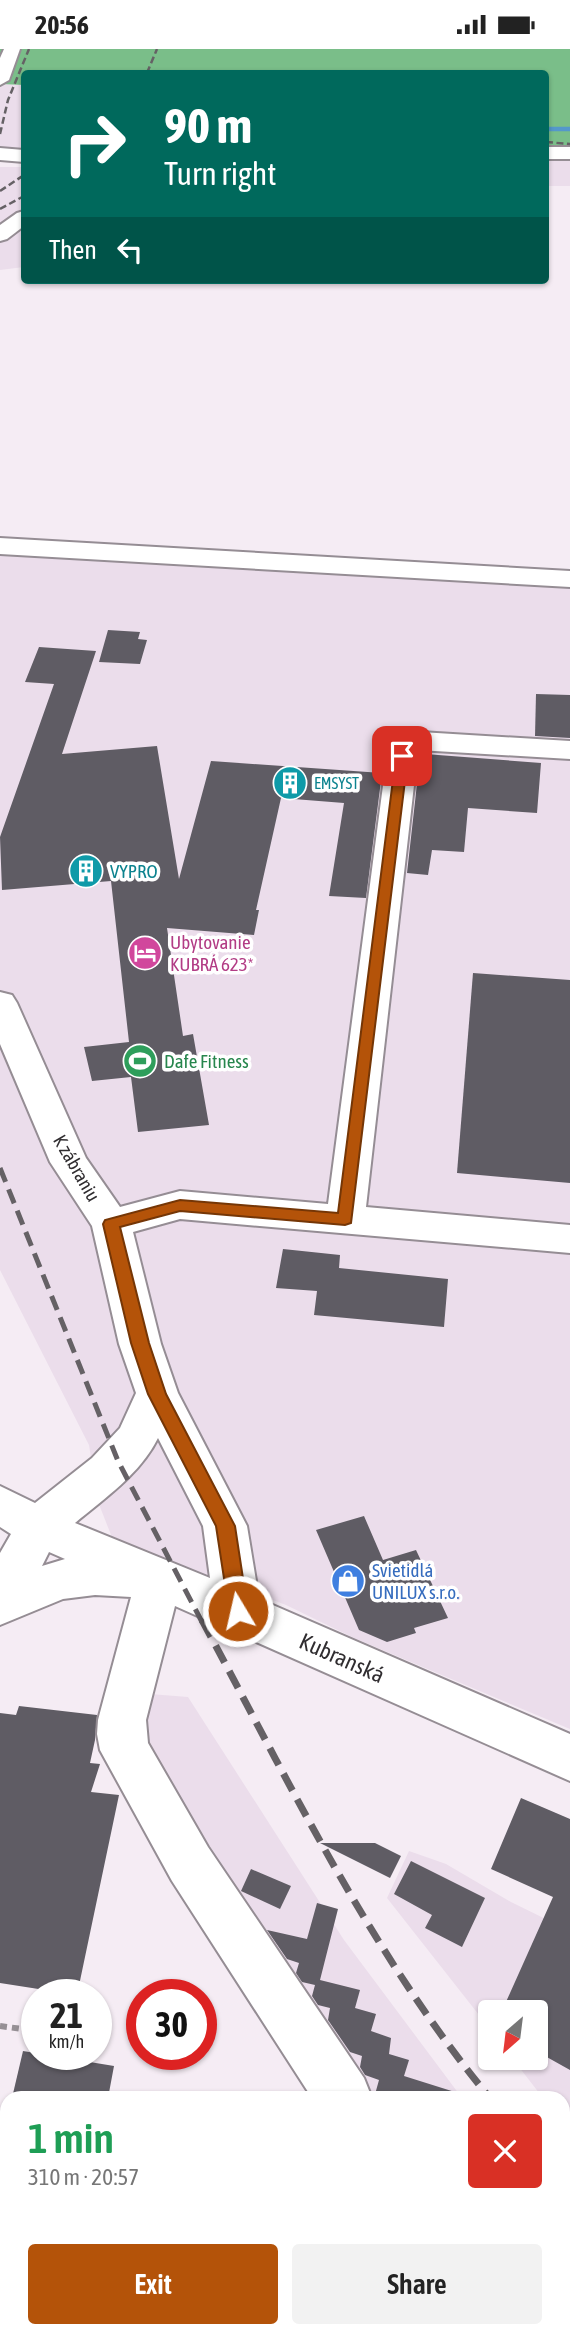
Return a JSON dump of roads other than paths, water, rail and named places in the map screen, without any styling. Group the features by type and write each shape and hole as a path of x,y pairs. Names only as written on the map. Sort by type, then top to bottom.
{"street":[{"path":"0,80 12,49"},
{"path":"549,153 570,153"},
{"path":"0,154 21,156"},
{"path":"0,546 516,579 570,579"},
{"path":"345,1219 404,740 570,750"},
{"name":"K zábraniu","path":"0,1003 69,1162 111,1224 140,1343 157,1394 225,1526 238,1611"},
{"path":"111,1224 165,1197 231,1186"},
{"path":"165,1197 345,1219 570,1239"},
{"path":"0,1591 25,1554 18,1515 118,1461 136,1439 157,1394"},
{"name":"Kubranská","path":"18,1515 570,1758"},
{"path":"0,1605 36,1586 66,1577 99,1574 159,1579 122,1720 121,1734 125,1750 190,1864 339,2091"}],"waterway":[{"path":"549,129 570,129"}],"railway":[{"path":"0,134 8,100 29,49"},
{"path":"148,70 157,49"},
{"path":"549,142 570,144"},
{"path":"0,191 21,177"},
{"path":"0,209 21,198"},
{"path":"0,1168 118,1461 202,1622"},
{"path":"202,1620 334,1867 407,1986 485,2091"}],"place":[{"name":"EMSYST","path":"290,783"},
{"name":"VYPRO","path":"86,871"},
{"name":"Ubytovanie KUBRÁ 623*","path":"145,953"},
{"name":"Dafe Fitness","path":"140,1061"},
{"name":"Svietidlá UNILUX s.r.o.","path":"348,1581"}]}
